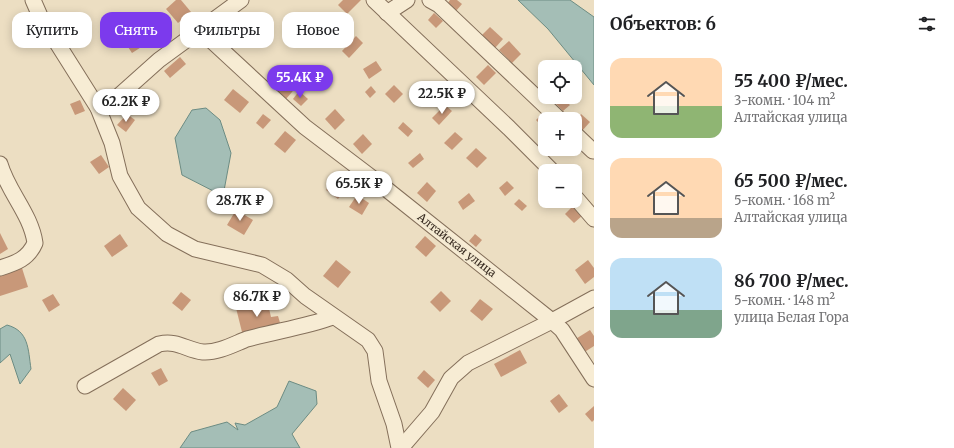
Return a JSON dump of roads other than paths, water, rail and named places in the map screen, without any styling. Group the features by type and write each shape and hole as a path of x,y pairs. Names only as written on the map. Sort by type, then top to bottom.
{"street":[{"path":"33,0 40,16 98,108 112,143 120,176 138,208 167,234 195,249 262,265 287,280 333,316 368,340 375,351 379,381 394,424 400,448"},
{"path":"224,12 241,0"},
{"path":"374,0 545,164"},
{"path":"387,13 407,0"},
{"path":"430,0 439,5 552,112"},
{"path":"98,108 112,102 159,60 180,44"},
{"name":"Алтайская улица","path":"220,48 305,127 380,184 552,321 562,330 594,379"},
{"path":"582,141 593,151"},
{"path":"0,164 10,190 28,220 35,244 32,251 25,258 0,268"},
{"path":"582,205 594,219"},
{"path":"400,448 432,412 452,378 468,363 594,298"},
{"path":"85,386 159,344 172,342 203,352 248,339 316,323 333,316"}],"water":[{"path":"518,0 570,0 594,17 594,85 582,70 582,60 573,60 548,29"},
{"path":"206,108 220,120 231,153 223,196 182,175 175,138 192,110"},
{"path":"7,325 20,332 28,348 31,369 20,384 10,354 0,363 0,329"},
{"path":"289,381 316,391 317,404 292,434 300,448 180,448 191,432 227,422 238,430 235,423 245,425 277,407"}]}
